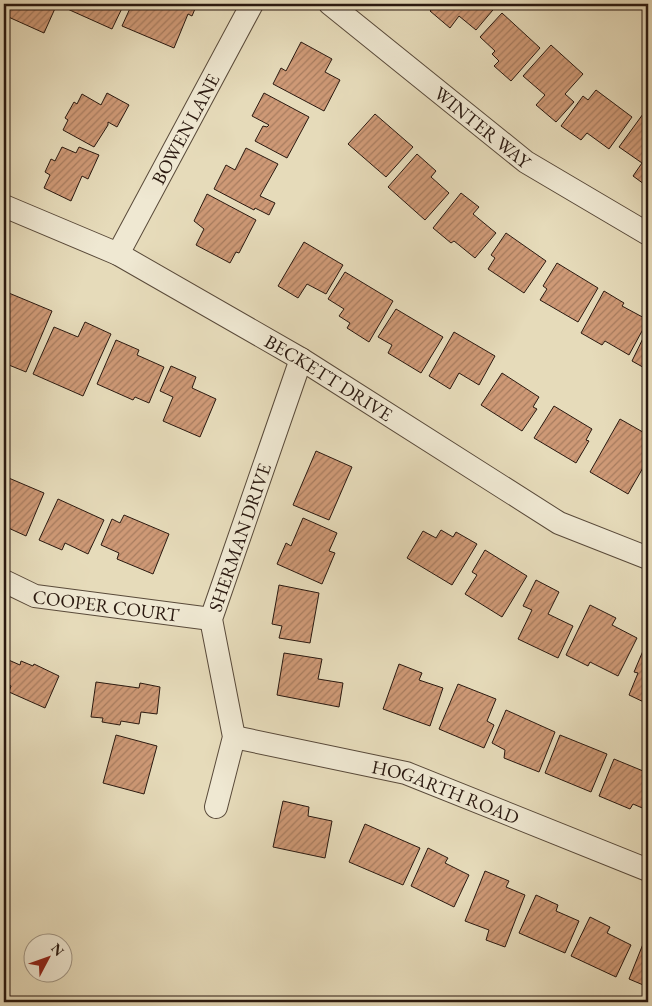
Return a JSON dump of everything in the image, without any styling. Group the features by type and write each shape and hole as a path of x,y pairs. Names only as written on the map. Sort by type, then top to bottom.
{"street":[{"name":"BOWEN LANE","path":"118,254 252,4"},
{"name":"WINTER WAY","path":"330,4 526,162 648,234"},
{"name":"BECKETT DRIVE","path":"4,206 118,254 301,359 560,523 648,558"},
{"name":"SHERMAN DRIVE","path":"216,808 234,737 211,620 301,359"},
{"name":"COOPER COURT","path":"4,581 35,596 211,620"},
{"name":"HOGARTH ROAD","path":"234,737 406,773 648,870"}],"building":[{"path":"7,4 57,4 44,33 4,15"},
{"path":"64,4 124,4 112,29 63,7"},
{"path":"132,4 197,4 192,16 188,14 174,48 122,26"},
{"path":"436,4 498,4 476,30 459,16 450,28 430,11"},
{"path":"502,13 540,48 511,81 494,66 499,61 492,54 495,51 480,37"},
{"path":"301,42 332,59 325,72 340,80 324,111 273,84 281,68 286,71"},
{"path":"551,45 583,74 565,94 574,102 556,122 536,105 545,95 523,76"},
{"path":"596,90 632,117 609,149 587,133 581,140 561,126 583,96 588,100"},
{"path":"107,93 129,105 117,127 108,122 94,147 63,130 68,120 65,118 74,102 77,104 82,94 101,105"},
{"path":"264,93 309,117 287,158 255,141 263,126 267,127 269,125 252,116"},
{"path":"375,114 413,147 386,177 348,144"},
{"path":"643,114 648,118 648,187 633,176 642,163 619,147"},
{"path":"62,147 76,153 79,147 99,155 88,179 82,176 71,201 44,188 50,175 45,172 51,159 55,161"},
{"path":"246,148 278,164 260,196 275,203 269,215 255,208 254,210 214,189 226,165 235,170"},
{"path":"417,154 436,171 431,177 449,193 425,220 388,187"},
{"path":"461,193 479,207 473,214 496,233 475,258 454,241 451,243 433,228"},
{"path":"207,194 256,220 239,253 236,252 230,263 196,245 204,229 194,221"},
{"path":"506,233 546,261 524,293 488,269 495,258 491,255"},
{"path":"304,242 343,265 326,294 307,284 298,298 278,286"},
{"path":"557,263 598,288 578,322 540,300 547,289 543,286"},
{"path":"345,272 393,301 369,342 347,328 350,323 339,316 344,309 328,299"},
{"path":"4,291 52,311 26,372 4,363 4,333 8,323 4,321"},
{"path":"604,291 624,303 622,306 648,320 629,355 605,341 602,345 581,333"},
{"path":"396,309 443,337 421,373 388,353 392,345 378,337"},
{"path":"85,322 111,334 83,396 33,374 54,327 78,337"},
{"path":"648,328 648,370 632,361"},
{"path":"454,332 495,356 479,385 459,373 450,389 429,376"},
{"path":"116,340 139,350 137,355 164,367 149,403 135,397 133,400 97,384"},
{"path":"171,366 196,377 192,388 216,399 200,437 163,421 173,397 160,391"},
{"path":"502,373 539,397 533,407 537,409 522,431 481,405"},
{"path":"554,406 592,429 586,440 589,441 576,463 534,438"},
{"path":"620,419 648,435 648,452 645,458 648,459 628,494 590,472"},
{"path":"316,451 352,467 329,520 293,505"},
{"path":"4,476 44,493 26,536 4,526"},
{"path":"58,499 104,520 88,554 65,543 62,550 39,540"},
{"path":"124,515 169,534 153,574 117,559 119,553 101,545 112,519 120,523"},
{"path":"303,518 337,533 329,551 335,553 322,584 277,564 286,543 291,546"},
{"path":"441,530 453,537 456,532 477,544 452,585 407,558 423,531 436,538"},
{"path":"485,550 527,576 502,617 465,594 477,575 472,572"},
{"path":"536,580 559,592 548,614 573,626 558,658 518,639 532,610 523,606"},
{"path":"279,585 319,593 310,643 279,638 282,626 272,624"},
{"path":"590,605 616,618 612,625 637,638 618,676 590,662 588,666 566,655"},
{"path":"648,639 648,704 629,695 638,673 634,672"},
{"path":"284,653 322,659 318,679 343,683 339,707 277,695"},
{"path":"4,658 20,665 21,661 33,666 34,664 59,676 45,708 9,692 11,686 4,683"},
{"path":"399,664 422,673 419,680 443,688 430,726 383,709"},
{"path":"96,682 139,688 140,683 160,687 157,714 141,712 139,724 121,721 120,725 102,722 103,718 91,717"},
{"path":"458,684 496,699 487,721 494,725 484,748 439,729"},
{"path":"506,710 555,732 539,772 504,758 505,750 492,743"},
{"path":"116,735 157,746 144,794 103,783"},
{"path":"560,735 607,754 591,792 545,773"},
{"path":"614,759 648,773 647,810 633,804 630,809 599,796"},
{"path":"283,801 309,807 308,816 332,821 325,858 273,847"},
{"path":"365,824 420,848 403,885 349,862"},
{"path":"428,848 448,858 445,863 469,875 454,907 411,886"},
{"path":"485,871 509,881 506,887 525,895 505,947 486,940 489,930 465,921"},
{"path":"536,895 558,905 556,911 579,921 565,953 519,933"},
{"path":"590,917 610,927 607,933 631,945 616,977 571,956"},
{"path":"645,939 648,940 648,987 629,979"}]}
